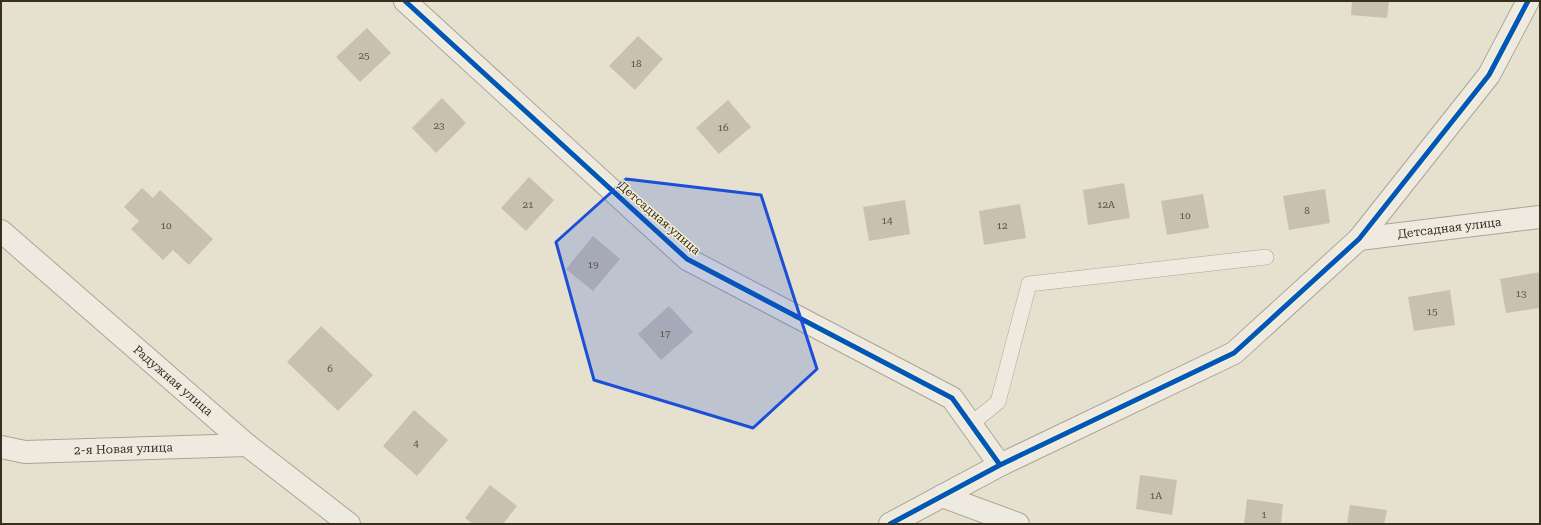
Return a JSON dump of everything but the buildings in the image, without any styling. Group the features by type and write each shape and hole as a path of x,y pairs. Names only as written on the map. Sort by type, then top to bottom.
{"street":[{"name":"Детсадная улица","path":"405,1 687,259 952,398 1000,465"},
{"path":"890,524 1000,465 1234,353 1359,239 1489,75 1528,1"},
{"name":"Детсадная улица","path":"1359,239 1540,217"},
{"name":"Радужная улица","path":"1,231 247,445 349,524"},
{"name":"2-я Новая улица","path":"1,447 25,452 247,445"},
{"path":"942,496 1018,524"}],"lane":[{"path":"971,424 998,402 1029,284 1266,256"}],"highlighted area":[{"path":"626,179 761,195 817,369 753,428 594,380 556,242"}],"cycle path":[{"path":"405,1 687,259 952,398 1000,465"},
{"path":"890,524 1000,465 1234,353 1359,239 1489,75 1528,1"}]}
